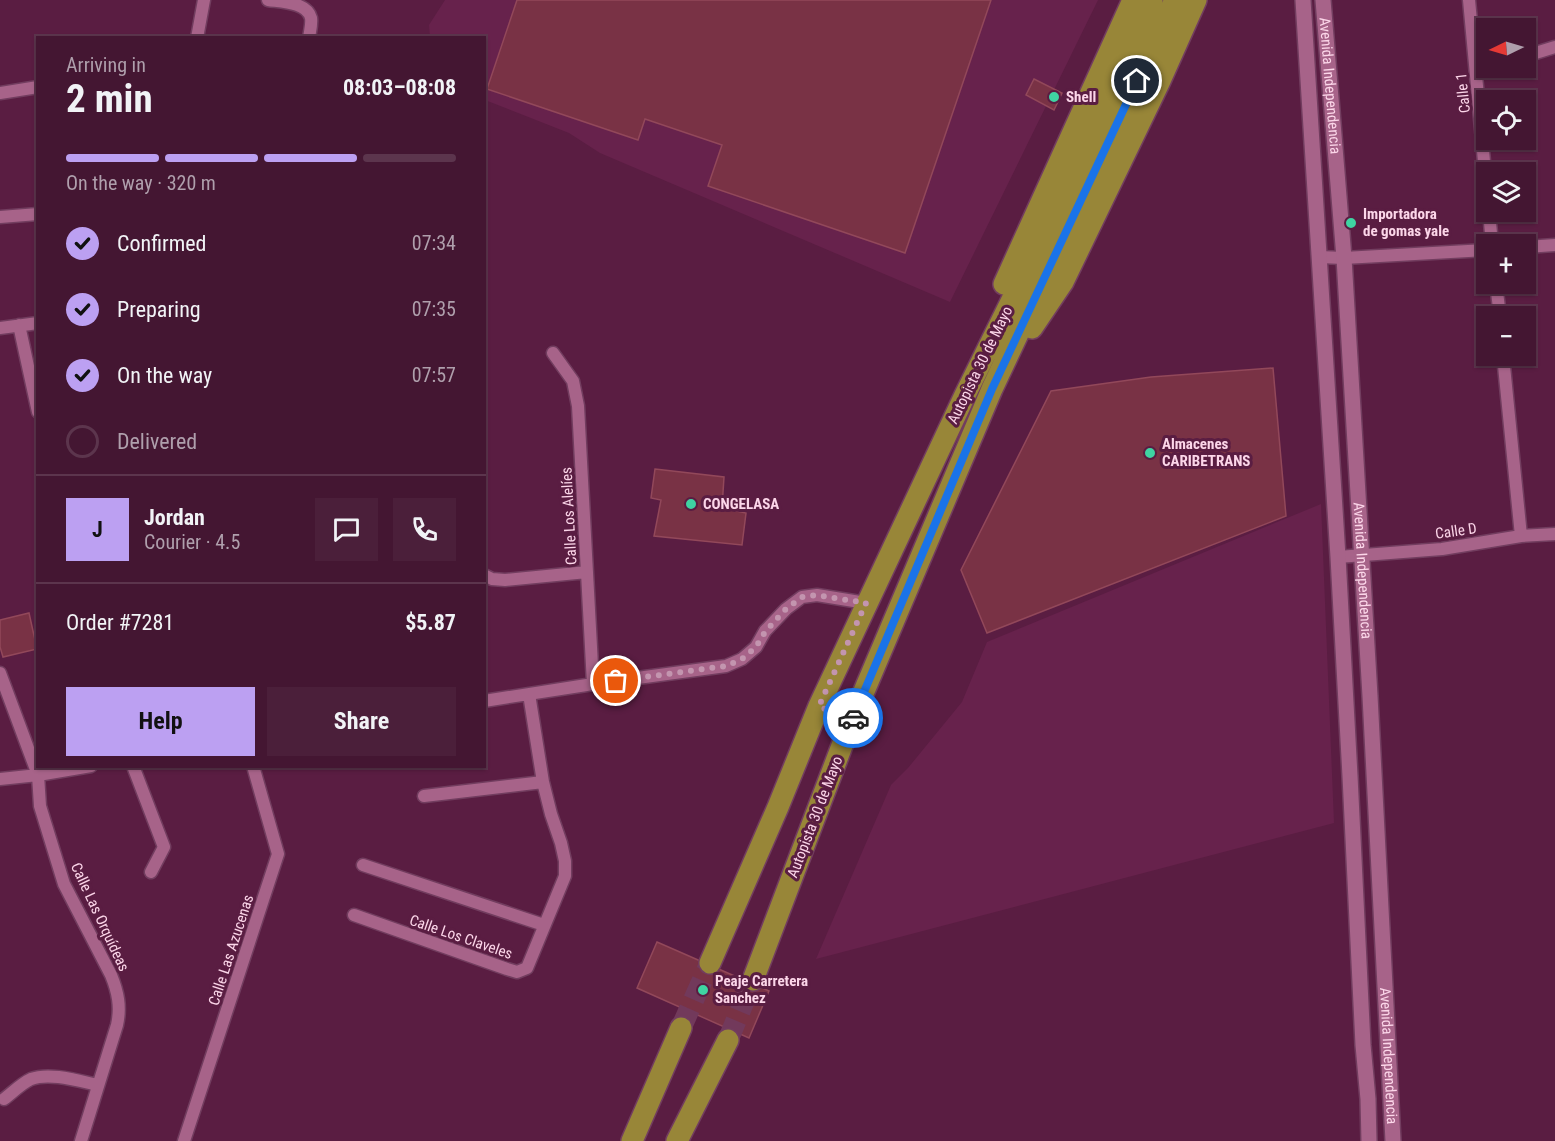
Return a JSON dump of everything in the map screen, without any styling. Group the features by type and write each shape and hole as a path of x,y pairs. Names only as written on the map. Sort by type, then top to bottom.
{"highway":[{"path":"964,395 993,309 1133,0"},
{"name":"Autopista 30 de Mayo","path":"753,980 851,722 992,389 1044,256 1152,0"},
{"name":"Autopista 30 de Mayo","path":"710,963 819,706 964,395 1044,256 1175,0"},
{"path":"992,389 1063,282 1196,0"},
{"path":"819,706 851,722"},
{"path":"632,1141 681,1028"},
{"path":"677,1141 728,1040"}],"street":[{"path":"197,36 204,0"},
{"path":"268,0 296,5 304,9 311,16 309,36"},
{"name":"Avenida Independencia","path":"1303,0 1338,557 1370,1141"},
{"name":"Avenida Independencia","path":"1323,0 1344,258 1394,1141"},
{"name":"Calle 1","path":"1469,0 1476,40"},
{"path":"1536,53 1555,47"},
{"name":"Calle 1","path":"1481,78 1485,162"},
{"path":"0,93 36,87"},
{"path":"0,217 36,214"},
{"path":"1536,246 1555,245"},
{"path":"1319,256 1344,258 1476,251"},
{"path":"0,328 36,324"},
{"path":"19,325 36,403"},
{"name":"Calle Los Alelíes","path":"553,353 573,381 578,405 593,684"},
{"path":"1504,366 1521,537"},
{"name":"Calle D","path":"1338,557 1442,549 1555,534"},
{"path":"486,576 506,580 587,572"},
{"path":"486,702 726,666 742,659 756,647 765,632 786,609 802,597 816,595 866,603"},
{"name":"Calle Las Orquídeas","path":"0,674 38,775 40,806 64,884 117,990 119,1015 81,1141"},
{"name":"Calle Los Claveles","path":"354,915 517,972 527,968 565,876 565,861 561,843 550,814 543,782 529,694"},
{"path":"0,780 79,768"},
{"path":"134,768 164,847 151,872"},
{"name":"Calle Las Azucenas","path":"184,1141 278,854 254,768"},
{"path":"424,796 543,782"},
{"path":"363,865 544,925"},
{"path":"4,1099 30,1080 42,1076 98,1085"}],"shaded area":[{"path":"445,0 1098,0 950,302 600,153 569,133 486,100 486,36 430,36 429,25"},
{"path":"1321,504 1334,823 816,959 891,785 908,768 962,702 987,642"}],"building":[{"path":"517,0 991,0 905,253 708,186 722,145 645,119 638,140 487,89"},
{"path":"1034,79 1062,93 1054,110 1026,95"},
{"name":"Almacenes CARIBETRANS","path":"1273,368 1286,516 987,633 961,570 1051,391 1151,377"},
{"name":"CONGELASA","path":"655,469 724,477 722,508 746,513 742,545 654,536 661,500 651,498"},
{"path":"29,613 36,649 3,657 0,647 0,620"},
{"name":"Peaje Carretera Sanchez","path":"657,942 769,991 749,1038 637,988"}],"tunnel":[{"path":"681,1028 710,963"},
{"path":"728,1040 753,980"}],"way so far":[{"path":"616,681 726,666 742,659 756,647 765,632 786,609 802,597 816,595 866,603 819,706 851,722 853,718"}],"place":[{"name":"Shell","path":"1054,97"},
{"name":"Importadora de gomas yale","path":"1351,223"},
{"name":"Almacenes CARIBETRANS","path":"1150,453"},
{"name":"CONGELASA","path":"691,504"},
{"name":"Peaje Carretera Sanchez","path":"703,990"}],"route":[{"path":"853,718 992,389 1137,81"}]}
